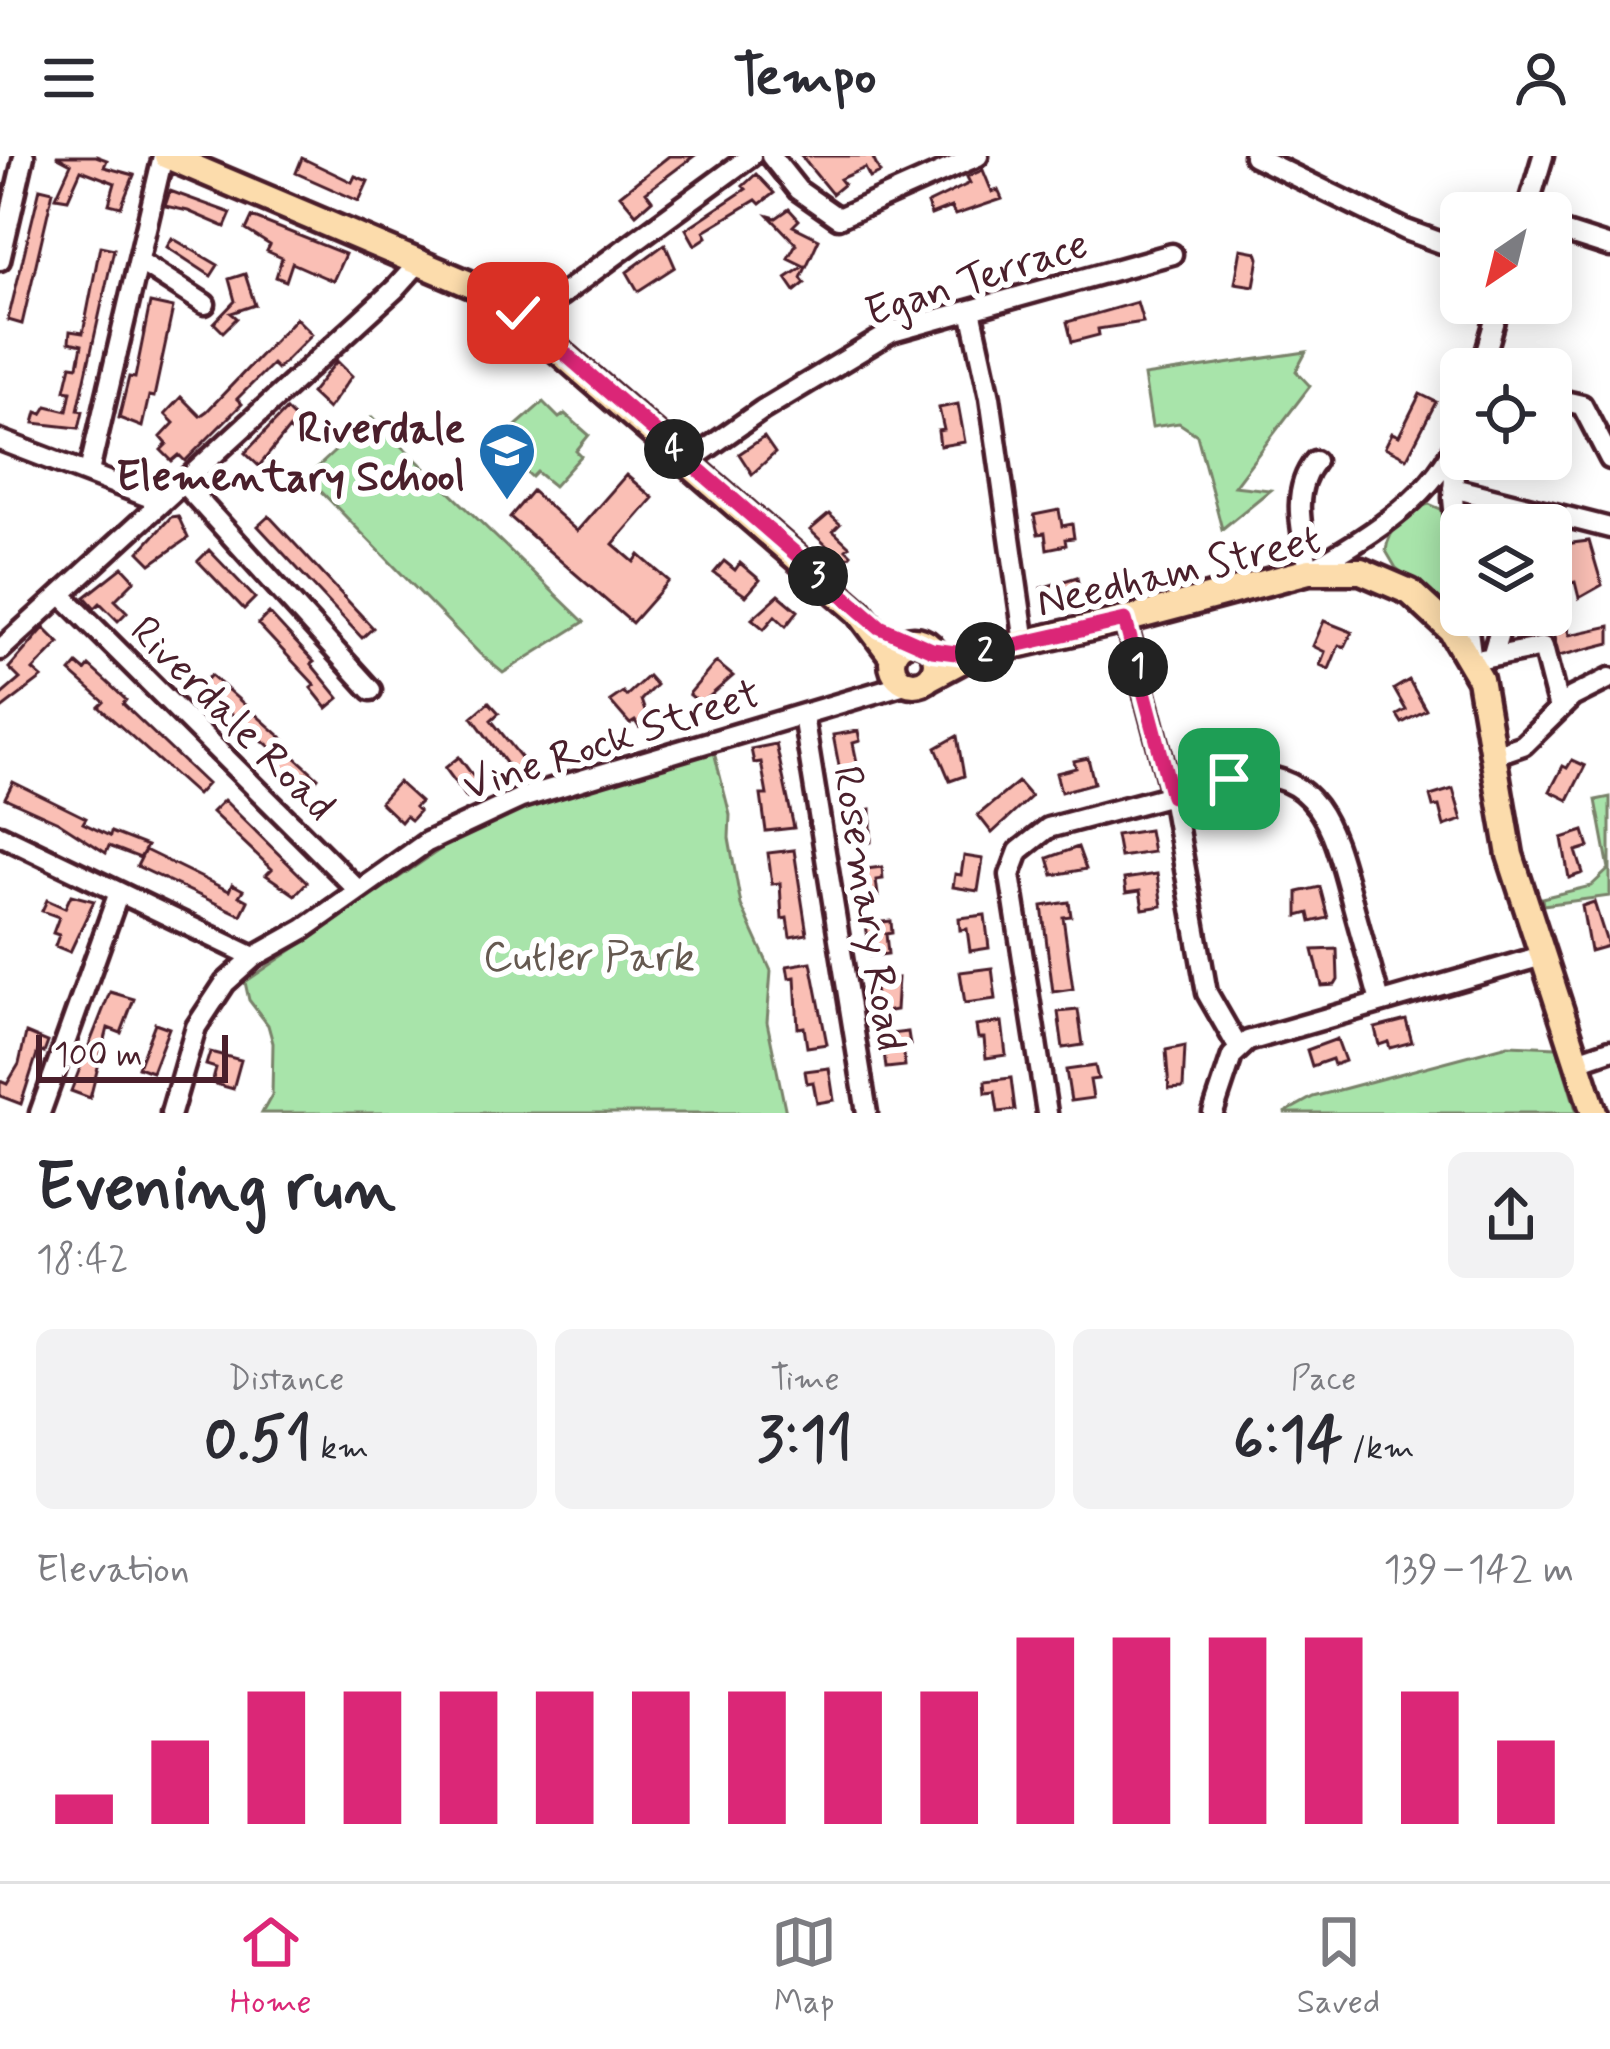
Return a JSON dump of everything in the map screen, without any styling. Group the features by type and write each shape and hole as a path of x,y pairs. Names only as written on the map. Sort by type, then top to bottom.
{"main road":[{"path":"177,158 486,289 859,612 911,663"},
{"name":"Needham Street","path":"911,663 1025,644 1309,571 1354,570 1383,578 1417,597 1482,659 1510,855 1594,1113"}],"street":[{"path":"0,260 24,156"},
{"path":"526,320 751,156"},
{"path":"771,156 798,190 838,218 939,164 978,156"},
{"path":"1254,156 1440,242"},
{"path":"1532,192 1543,156"},
{"path":"89,472 139,261 177,158"},
{"path":"1572,235 1610,247"},
{"name":"Egan Terrace","path":"688,462 878,339 1172,254"},
{"path":"0,650 421,260"},
{"path":"139,261 205,304"},
{"path":"971,310 990,398 1025,644"},
{"path":"1572,403 1582,405 1610,459"},
{"path":"0,440 162,502"},
{"path":"1315,461 1303,478 1299,497 1309,571 1395,515"},
{"path":"1354,570 1395,515 1440,469"},
{"path":"1454,480 1455,504"},
{"path":"183,483 371,690"},
{"path":"1453,488 1610,528"},
{"name":"Riverdale Road","path":"61,594 358,890"},
{"path":"1125,620 1172,796 1208,993 1238,1047"},
{"path":"1474,636 1482,659"},
{"path":"1482,659 1494,636"},
{"path":"1482,659 1543,647 1559,709"},
{"name":"Vine Rock Street","path":"170,1113 204,1011 220,988 254,957 427,842 481,814 569,783 874,692 911,663"},
{"path":"1494,755 1530,740 1559,709 1610,678"},
{"name":"Rosemary Road","path":"803,715 868,1113"},
{"path":"1047,1113 1011,866 1025,844 1048,828 1258,776 1283,781 1314,801 1336,843 1380,1002"},
{"path":"1,837 254,957"},
{"path":"40,1113 118,895"},
{"path":"1213,1113 1228,1064 1238,1047 1258,1036 1542,956"},
{"path":"1578,1060 1610,1050"}],"green space":[{"path":"1306,352 1296,371 1310,386 1234,486 1270,490 1222,529 1197,435 1179,423 1152,427 1144,376"},
{"path":"543,402 559,418 565,414 589,435 576,451 581,456 554,486 537,472 532,477 495,444"},
{"path":"372,417 584,622 503,673 480,654 307,477"},
{"path":"1429,504 1440,509 1440,602 1396,568 1386,551 1400,522"},
{"name":"Cutler Park","path":"714,752 730,815 729,838 741,905 771,971 767,1022 786,1113 262,1113 272,1095 273,1043 268,1025 249,1000 245,982 460,836 525,808"},
{"path":"1610,797 1610,896 1543,905 1542,898 1591,886 1609,869 1596,800"},
{"path":"1508,1045 1557,1047 1577,1113 1284,1113 1313,1097"}],"building":[{"path":"56,156 96,156 107,160 104,167 134,175 121,207 109,204 115,183 81,170 68,199 56,197 71,164"},
{"path":"669,156 694,156 646,192 652,200 636,214 620,195"},
{"path":"801,156 872,156 880,173 870,178 865,168 840,179 844,184 832,194"},
{"path":"302,158 352,182 355,176 368,181 359,201 296,173"},
{"path":"983,170 992,192 998,190 1002,199 955,215 951,207 931,215 927,204 970,183 967,177"},
{"path":"756,174 774,193 704,231 707,237 695,245 686,229 746,189 743,186"},
{"path":"40,188 53,191 22,324 8,320"},
{"path":"170,191 231,213 225,227 165,206"},
{"path":"789,209 799,220 793,226 819,239 801,278 805,283 795,291 786,278 804,266 788,258 796,244 769,216 776,218"},
{"path":"252,217 345,254 333,281 292,263 286,281 276,277 282,258 267,251 270,245 246,230"},
{"path":"172,238 218,265 211,276 167,247"},
{"path":"665,244 675,267 638,291 627,272"},
{"path":"100,246 114,249 78,410 83,411 79,428 34,423 37,412 42,414 47,406 67,411 71,391 65,390 71,365 78,366 82,345 69,342 70,331 83,333"},
{"path":"1241,249 1257,252 1254,286 1235,283"},
{"path":"245,274 255,305 231,313 237,318 223,332 214,323 235,301 229,279"},
{"path":"1137,302 1143,322 1098,329 1099,335 1072,342 1067,322"},
{"path":"150,303 173,308 154,397 149,396 142,427 119,418 129,377 135,378"},
{"path":"296,318 312,334 237,399 242,404 185,461 179,455 172,461 161,450 167,444 161,437 174,423 165,414 181,397 200,416 207,411"},
{"path":"337,361 352,376 328,409 311,393"},
{"path":"1420,394 1436,402 1407,458 1385,447 1392,433 1399,436"},
{"path":"958,404 965,442 940,446 938,431 944,430 939,408"},
{"path":"286,410 302,426 294,434 289,429 259,466 245,453"},
{"path":"764,437 775,453 752,474 739,454"},
{"path":"626,475 653,498 613,544 634,562 639,555 669,581 632,623 510,517 532,491 577,531"},
{"path":"1059,510 1062,526 1072,524 1074,538 1047,549 1045,533 1038,534 1034,515"},
{"path":"829,514 840,524 833,531 849,546 846,549 851,554 844,562 810,530"},
{"path":"178,516 188,538 151,564 139,552 171,517"},
{"path":"269,516 373,628 362,638 258,526"},
{"path":"1589,541 1602,585 1579,598 1572,583 1572,543"},
{"path":"209,550 255,598 244,609 198,561"},
{"path":"724,561 735,570 740,563 760,580 746,596 714,573"},
{"path":"123,567 135,580 115,600 127,612 118,621 100,603 95,608 85,597"},
{"path":"1077,577 1081,600 1045,607 1041,588"},
{"path":"779,595 798,611 786,626 775,616 764,629 752,619"},
{"path":"269,613 339,698 327,708 311,688 315,685 258,624"},
{"path":"1324,621 1352,632 1345,647 1339,645 1329,669 1320,665 1325,652 1313,646"},
{"path":"1610,626 1610,643 1559,656 1554,636"},
{"path":"44,628 59,643 33,670 42,678 0,710 0,696 20,679 9,668"},
{"path":"716,662 733,676 701,704 689,694"},
{"path":"77,664 85,671 89,666 107,682 126,700 123,704 207,784 197,795 99,707 104,702 70,672"},
{"path":"211,675 288,743 284,747 318,778 311,787 292,769 288,774 270,757 275,751 200,687"},
{"path":"648,676 656,685 641,700 648,720 639,727 635,721 630,724 610,701 623,692 626,696"},
{"path":"1409,680 1426,710 1402,723 1397,715 1406,710 1394,689"},
{"path":"489,702 499,713 491,720 524,761 512,771 472,717"},
{"path":"858,731 860,741 853,743 858,767 840,771 833,735"},
{"path":"957,736 964,776 950,781 936,748"},
{"path":"776,744 794,828 766,831 761,762 754,763 751,749"},
{"path":"459,757 482,788 467,798 445,768"},
{"path":"1088,758 1094,783 1061,792 1056,773 1076,768 1074,761"},
{"path":"1572,760 1585,766 1568,800 1550,791 1563,766 1567,768"},
{"path":"13,782 86,818 83,823 110,836 111,832 147,846 140,858 109,846 106,853 58,822 5,798"},
{"path":"398,782 420,802 411,820 406,816 401,822 380,802"},
{"path":"1018,782 1031,797 992,833 978,815"},
{"path":"1453,789 1462,820 1444,826 1439,806 1433,807 1430,796"},
{"path":"224,800 307,882 295,895 266,875 272,869 212,812"},
{"path":"871,809 871,842 853,845 847,813"},
{"path":"1149,830 1153,852 1120,857 1116,835"},
{"path":"1584,831 1589,847 1576,851 1583,873 1569,878 1562,838"},
{"path":"1078,847 1086,869 1053,875 1048,858"},
{"path":"145,850 229,891 232,884 243,890 239,896 248,901 241,915 137,866"},
{"path":"794,850 807,934 790,937 787,918 782,919 780,883 772,884 768,853"},
{"path":"964,856 983,859 978,891 953,887"},
{"path":"882,867 883,879 876,880 879,903 862,905 858,870"},
{"path":"1157,874 1162,906 1143,909 1140,891 1126,893 1124,879"},
{"path":"1320,887 1328,918 1311,922 1309,913 1298,916 1298,892"},
{"path":"71,895 94,901 70,952 55,946 59,935 53,933 59,917 42,911 47,900 65,908"},
{"path":"1069,902 1071,916 1063,917 1073,989 1053,992 1042,906"},
{"path":"1594,902 1608,946 1590,951 1582,906"},
{"path":"985,915 989,948 970,951 967,929 960,930 959,918"},
{"path":"891,921 892,933 886,934 888,954 870,956 866,924"},
{"path":"1337,949 1338,980 1335,985 1322,986 1313,950"},
{"path":"811,962 827,1044 807,1047 804,1027 798,1028 795,977 789,978 787,966"},
{"path":"992,968 996,999 965,1003 960,972"},
{"path":"898,978 896,1010 878,1013 874,981"},
{"path":"110,992 134,999 121,1033 108,1028 90,1098 71,1091"},
{"path":"1078,1010 1083,1045 1063,1048 1058,1012"},
{"path":"1406,1020 1412,1042 1390,1048 1388,1042 1379,1045 1375,1028"},
{"path":"1002,1022 1006,1055 986,1058 984,1038 978,1038 976,1026"},
{"path":"155,1023 169,1028 152,1072 138,1067"},
{"path":"908,1032 910,1045 903,1046 905,1066 886,1068 882,1035"},
{"path":"26,1033 48,1042 44,1053 38,1051 21,1104 0,1096 0,1081 7,1084 19,1064"},
{"path":"1337,1039 1345,1061 1334,1065 1332,1059 1312,1066 1307,1050"},
{"path":"1185,1046 1183,1088 1169,1089 1166,1050"},
{"path":"210,1052 241,1060 233,1089 212,1083 216,1068 206,1065"},
{"path":"1095,1066 1098,1079 1090,1080 1093,1098 1071,1101 1066,1070"},
{"path":"829,1068 834,1100 817,1103 813,1082 807,1083 805,1071"},
{"path":"1011,1078 1015,1110 998,1112 995,1092 986,1093 985,1081"}],"place":[{"name":"Riverdale Elementary School","path":"507,502"}],"route":[{"path":"518,313 880,627 923,642 932,650 972,655 1125,620 1172,796 1229,779"}]}
